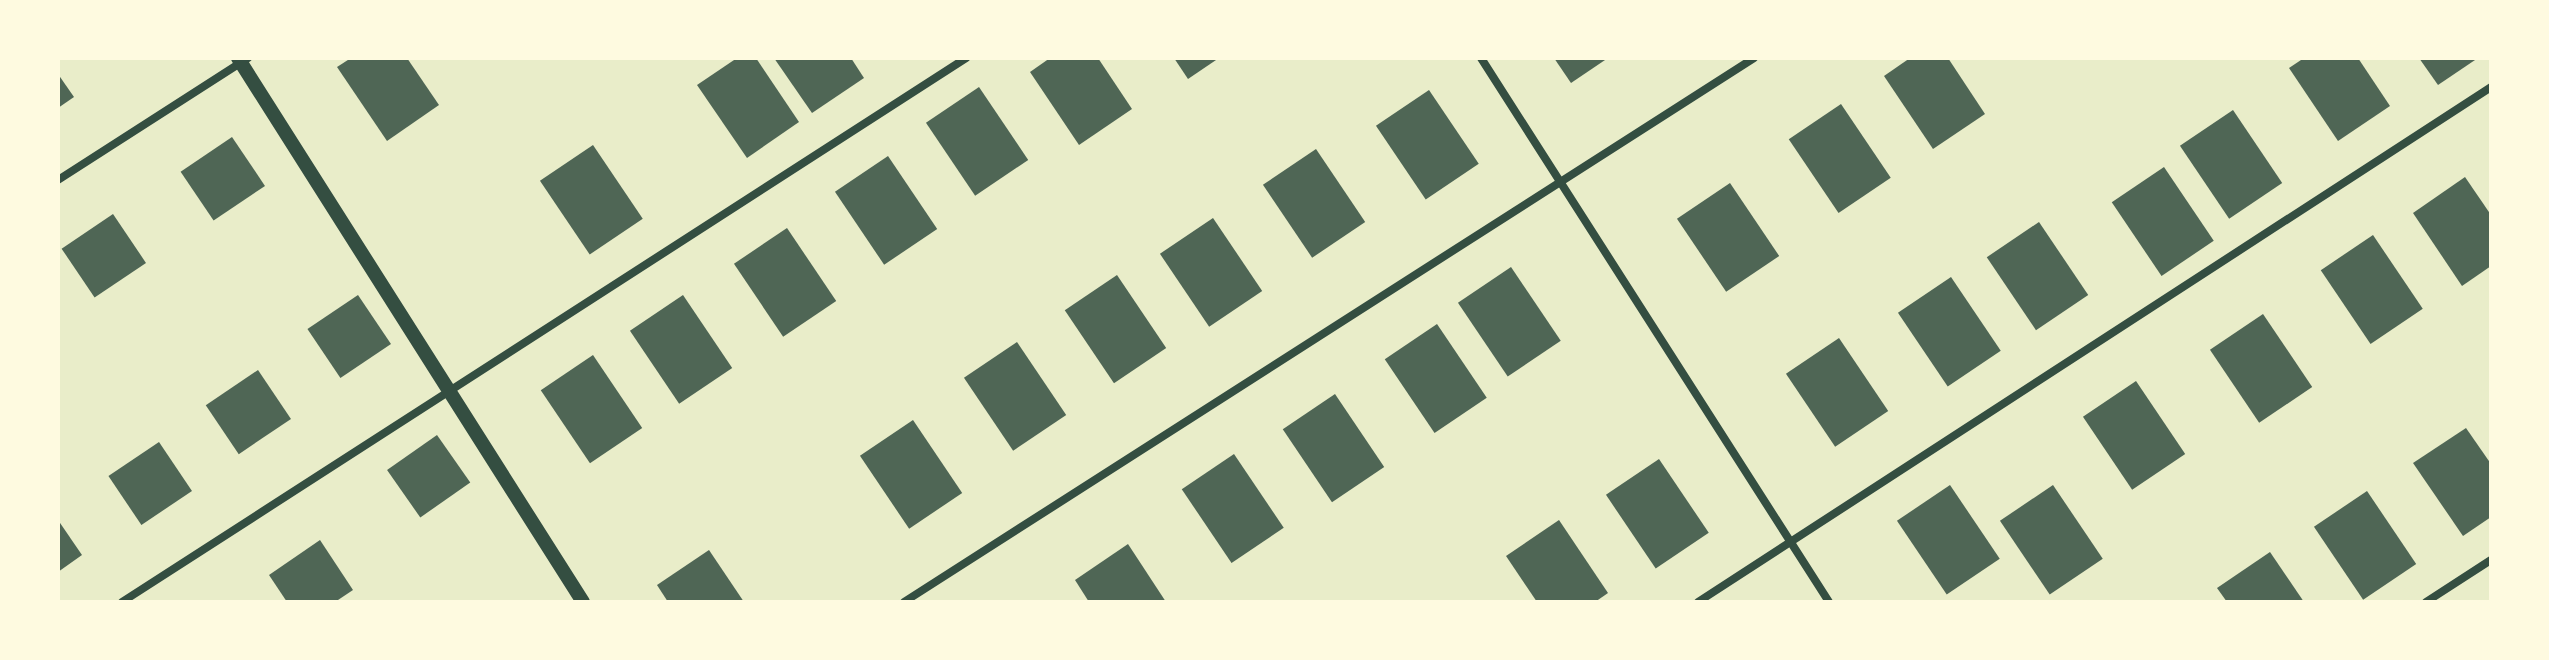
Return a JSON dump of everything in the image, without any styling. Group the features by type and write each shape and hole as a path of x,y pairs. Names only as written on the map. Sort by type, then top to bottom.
{"street":[{"path":"122,602 966,58"},
{"path":"1481,58 1829,602"},
{"path":"904,602 1754,58"},
{"path":"58,180 242,60 583,602"},
{"path":"1698,602 2491,87"},
{"path":"2426,602 2491,560"}],"building":[{"path":"351,58 407,58 439,105 387,141 337,67"},
{"path":"737,58 756,58 799,122 747,158 697,85"},
{"path":"774,58 851,58 864,78 812,113"},
{"path":"1050,58 1098,58 1132,109 1079,145 1030,72"},
{"path":"1174,58 1219,58 1188,79"},
{"path":"1554,58 1608,58 1571,83"},
{"path":"1910,58 1948,58 1985,114 1933,149 1884,76"},
{"path":"2304,58 2358,58 2390,106 2338,141 2289,68"},
{"path":"2419,58 2478,58 2438,85"},
{"path":"58,74 74,97 58,108"},
{"path":"979,87 1028,160 975,196 926,123"},
{"path":"1429,90 1479,164 1426,200 1376,126"},
{"path":"1841,104 1891,178 1839,213 1789,139"},
{"path":"2233,110 2282,183 2229,219 2180,146"},
{"path":"232,137 265,186 214,221 181,172"},
{"path":"593,145 643,219 590,255 540,181"},
{"path":"1316,149 1365,222 1312,258 1263,185"},
{"path":"888,156 937,229 884,265 835,192"},
{"path":"2164,167 2214,241 2162,276 2112,202"},
{"path":"2465,177 2491,215 2491,266 2462,286 2413,213"},
{"path":"1730,183 1779,256 1726,292 1677,219"},
{"path":"113,214 146,263 95,298 62,249"},
{"path":"1213,218 1262,291 1209,327 1160,254"},
{"path":"2039,222 2088,295 2036,330 1987,257"},
{"path":"787,228 836,301 783,337 734,264"},
{"path":"2373,235 2423,309 2371,344 2321,270"},
{"path":"1511,267 1561,341 1508,377 1458,303"},
{"path":"1117,275 1166,348 1114,383 1065,310"},
{"path":"1951,277 2001,351 1948,387 1898,313"},
{"path":"358,295 391,344 340,378 307,329"},
{"path":"683,295 732,368 679,404 630,331"},
{"path":"2263,314 2312,387 2259,423 2210,350"},
{"path":"1437,324 1487,398 1435,433 1385,359"},
{"path":"1839,338 1888,411 1835,447 1786,374"},
{"path":"1017,342 1066,415 1013,451 964,378"},
{"path":"593,355 642,428 590,463 541,390"},
{"path":"258,370 291,419 239,454 206,405"},
{"path":"2136,381 2185,454 2132,490 2083,417"},
{"path":"1335,394 1384,467 1332,502 1283,429"},
{"path":"913,420 962,493 909,529 860,456"},
{"path":"2466,428 2491,464 2491,517 2463,536 2413,463"},
{"path":"437,435 470,483 420,517 387,470"},
{"path":"159,442 192,491 141,525 108,476"},
{"path":"1234,454 1284,528 1232,563 1182,489"},
{"path":"1659,459 1709,533 1656,569 1606,495"},
{"path":"1950,485 2000,559 1947,595 1897,521"},
{"path":"2053,485 2103,559 2050,595 2000,521"},
{"path":"2367,491 2416,564 2363,600 2314,527"},
{"path":"58,520 82,555 58,572"},
{"path":"1559,520 1608,593 1595,602 1537,602 1506,556"},
{"path":"320,540 353,590 335,602 287,602 269,575"},
{"path":"1128,544 1166,602 1089,602 1075,580"},
{"path":"709,550 744,602 668,602 657,585"},
{"path":"2270,552 2304,602 2227,602 2217,588"}]}
